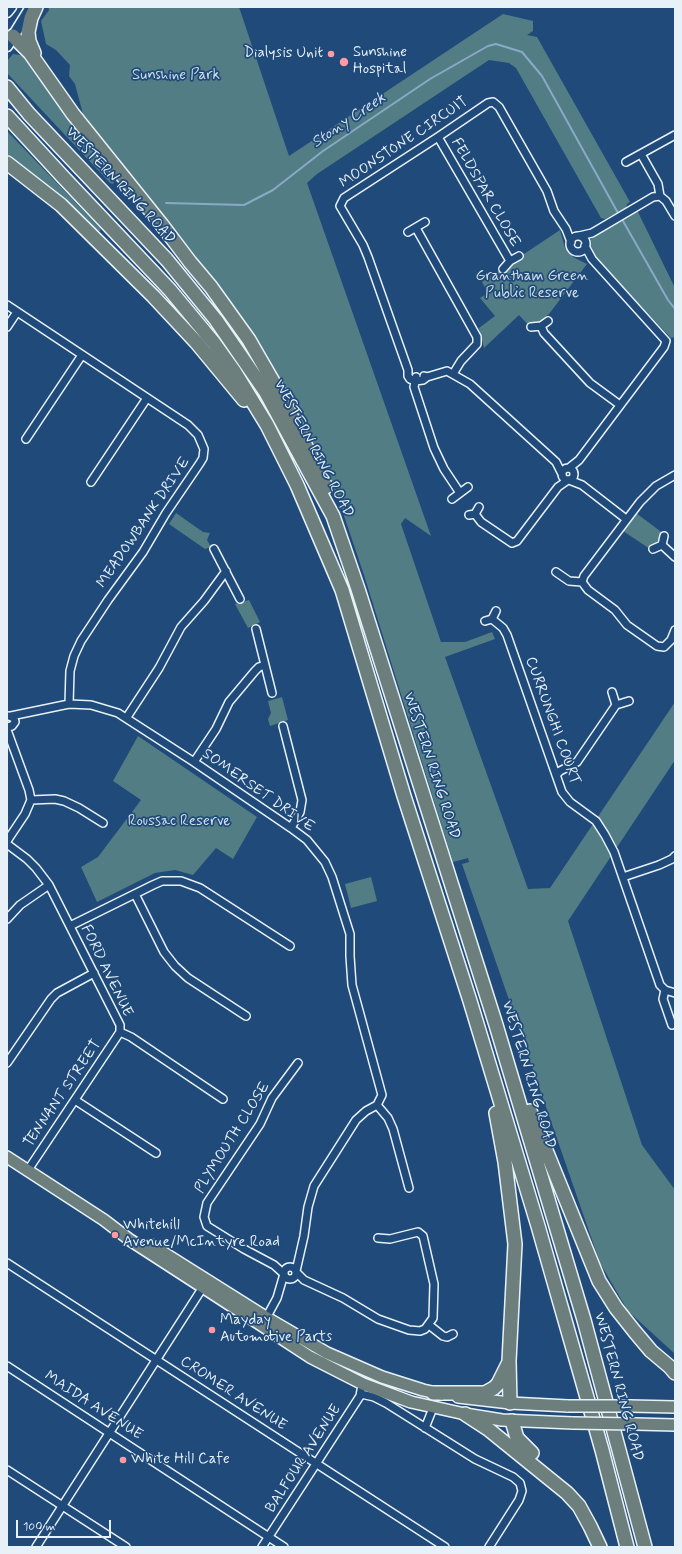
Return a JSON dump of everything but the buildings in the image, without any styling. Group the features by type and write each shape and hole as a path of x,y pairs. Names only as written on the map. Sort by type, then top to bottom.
{"highway":[{"path":"36,7 31,18 28,32 32,50 43,73"},
{"path":"9,38 23,45 77,120 211,287 249,340 279,392 312,455 327,488 333,516"},
{"name":"WESTERN RING ROAD","path":"7,87 29,114 167,260 216,320 265,391 333,516 358,589 496,1025 584,1320 644,1547"},
{"name":"WESTERN RING ROAD","path":"7,116 170,290 214,343 234,371 267,425 297,485 342,590 404,796 470,1001 538,1226 628,1547"},
{"path":"7,163 35,186"},
{"path":"7,167 61,205 153,296 196,342 239,395 267,425"},
{"path":"470,1001 491,1086 506,1162 512,1209 515,1244 509,1361 510,1403"},
{"path":"496,1025 594,1270 605,1291 634,1332 651,1352 670,1367 675,1373"},
{"path":"634,1332 675,1366"},
{"path":"433,1393 485,1393 498,1384 509,1361"},
{"path":"465,1414 488,1429 567,1493 579,1506 600,1547"},
{"path":"512,1421 514,1434 520,1442 555,1473 567,1493"}],"main road":[{"path":"7,12 11,7"},
{"path":"9,38 31,7"},
{"path":"7,1157 104,1220 133,1234 205,1284 264,1322 310,1357 362,1389 390,1395 433,1408 512,1421 675,1425"},
{"path":"264,1322 368,1372 433,1393 473,1400 510,1403 568,1406 675,1407"},
{"path":"362,1389 368,1372"},
{"path":"382,1377 403,1391 428,1400 433,1408"},
{"path":"510,1403 512,1421"}],"street":[{"name":"MOONSTONE CIRCUIT","path":"416,379 408,370 363,245 342,211 341,203 344,198 488,103 494,102 544,184 554,211 566,229 571,242"},
{"path":"626,162 675,135"},
{"name":"FELDSPAR CLOSE","path":"438,137 510,261"},
{"path":"641,154 658,184 660,196 666,201 675,216"},
{"path":"592,259 572,249 571,242 573,238 592,233 653,197 660,196"},
{"path":"408,232 425,222"},
{"path":"416,228 477,337 477,344 461,361 453,374"},
{"name":"MOONSTONE CIRCUIT","path":"566,229 578,236"},
{"path":"577,252 582,250 592,233"},
{"path":"475,512 480,522 512,543 517,541 664,347 666,341 592,259 584,240 578,236"},
{"name":"FELDSPAR CLOSE","path":"503,269 510,261 519,256"},
{"name":"MEADOWBANK DRIVE","path":"7,306 193,429 204,449 203,458 166,513 143,552 108,600 81,641 74,656 70,671 69,704"},
{"path":"7,327 17,312"},
{"path":"531,327 541,326 548,321"},
{"path":"541,326 544,333 590,383 620,405"},
{"path":"26,439 82,355"},
{"path":"460,493 444,469 434,448 414,387 416,379 447,371 470,384 568,474 626,519"},
{"path":"91,482 147,398"},
{"path":"582,582 584,576 626,519 656,486 675,475"},
{"path":"452,499 468,487"},
{"path":"662,545 664,536"},
{"path":"652,549 662,545"},
{"path":"662,545 675,556"},
{"path":"214,549 240,599"},
{"path":"127,717 159,668 181,627 204,601 226,571"},
{"path":"556,572 569,581 582,582 588,590 615,610 627,625 657,646 664,647 671,640 675,630"},
{"name":"CURRUNGHI COURT","path":"496,611 489,620 503,628 507,635 562,792 570,802 596,821 614,852 660,985 665,990 663,999 672,1025"},
{"path":"256,629 272,693"},
{"path":"194,762 216,729 229,702 255,671 265,665"},
{"path":"612,692 616,705"},
{"path":"556,775 560,771 577,762 616,705 629,701"},
{"name":"SOMERSET DRIVE","path":"10,723 28,712 69,704 100,707 127,717 307,840 325,862 332,876 350,934 350,972 352,984 382,1095 377,1105"},
{"path":"7,841 25,814 31,800 29,790 11,740 10,723"},
{"path":"282,726 302,800 300,812 291,828"},
{"path":"31,800 55,798 79,808 103,823"},
{"name":"FORD AVENUE","path":"7,844 32,864 49,885 120,1024 120,1032 131,1037 223,1099"},
{"path":"623,877 659,865 675,856"},
{"path":"70,926 134,894 162,882 182,881 200,888 290,946"},
{"path":"7,919 20,905 49,885"},
{"path":"134,894 164,952 175,966 188,978 246,1016"},
{"path":"7,1063 51,999 57,993 94,973"},
{"path":"665,990 675,993"},
{"name":"TENNANT STREET","path":"28,1170 120,1032"},
{"name":"PLYMOUTH CLOSE","path":"288,1267 274,1264 244,1249 207,1226 204,1211 207,1203 260,1124 272,1098 298,1063"},
{"path":"75,1100 156,1153"},
{"path":"264,1322 277,1298 296,1275 309,1201 318,1179 356,1120 366,1111 377,1105 388,1118 393,1129 409,1188"},
{"path":"284,1274 286,1278 304,1280 343,1298 387,1323 414,1330 425,1329 429,1326 433,1318 434,1284 423,1236 420,1233 415,1233 390,1239 378,1238"},
{"path":"277,1298 285,1270 301,1247"},
{"name":"CROMER AVENUE","path":"7,1263 445,1547"},
{"name":"PLYMOUTH CLOSE","path":"274,1264 284,1274"},
{"path":"288,1267 292,1267 304,1280"},
{"path":"36,1547 205,1284"},
{"path":"429,1326 443,1336 447,1337 454,1334"},
{"name":"MAIDA AVENUE","path":"7,1366 284,1547"},
{"path":"362,1389 482,1463 513,1477 521,1487 519,1500 489,1547"},
{"name":"BALFOUR AVENUE","path":"262,1547 316,1464 362,1389"},
{"path":"426,1428 433,1408"},
{"path":"7,1470 126,1547"}],"green space":[{"name":"Sunshine Park","path":"48,7 239,7 289,156 503,14 533,21 533,31 527,35 537,37 630,202 627,204 626,208 605,219 601,218 516,68 509,63 489,60 317,174 307,183 431,536 405,518 401,524 441,642 465,642 492,632 495,639 445,657 528,889 550,888 675,702 675,760 568,921 642,1145 675,1190 675,1354 628,1311 600,1263 462,864 469,862 468,858 453,862 364,575 339,501 285,391 212,280 165,217 83,114 75,84 69,76 70,65 56,50 46,44 41,21 49,10"},
{"path":"13,54 20,55 28,61 115,180 113,184 110,183 7,73 7,61"},
{"path":"7,131 101,229 99,232 96,233 7,159"},
{"path":"637,210 675,288 675,337 671,338 591,253 588,245 592,237"},
{"name":"Grantham Green Public Reserve","path":"560,230 565,248 573,257 587,264 549,314 531,328 519,315 484,348 479,328 495,316 480,298 488,293 482,282"},
{"path":"176,513 203,532 210,533 207,540 211,547 205,549 169,524"},
{"path":"636,513 664,534 650,549 623,531"},
{"path":"249,600 260,622 248,628 235,604"},
{"path":"282,697 288,720 270,726 268,719 271,713 268,701"},
{"name":"Roussac Reserve","path":"138,736 257,817 233,859 216,848 193,875 175,870 155,873 97,902 81,867 98,857 141,800 113,781"},
{"path":"371,877 377,901 351,908 345,884"}],"waterway":[{"name":"Stony Creek","path":"166,203 244,205 273,190 323,151 430,79 488,46 496,44 522,52 542,76 618,213"},
{"name":"Stony Creek","path":"623,221 668,300 675,309"}],"place":[{"name":"Dialysis Unit","path":"331,54"},
{"name":"Sunshine Hospital","path":"344,62"},
{"name":"Whitehill Avenue/McIntyre Road","path":"115,1235"},
{"name":"Mayday Automotive Parts","path":"212,1330"},
{"name":"White Hill Cafe","path":"123,1460"}]}
